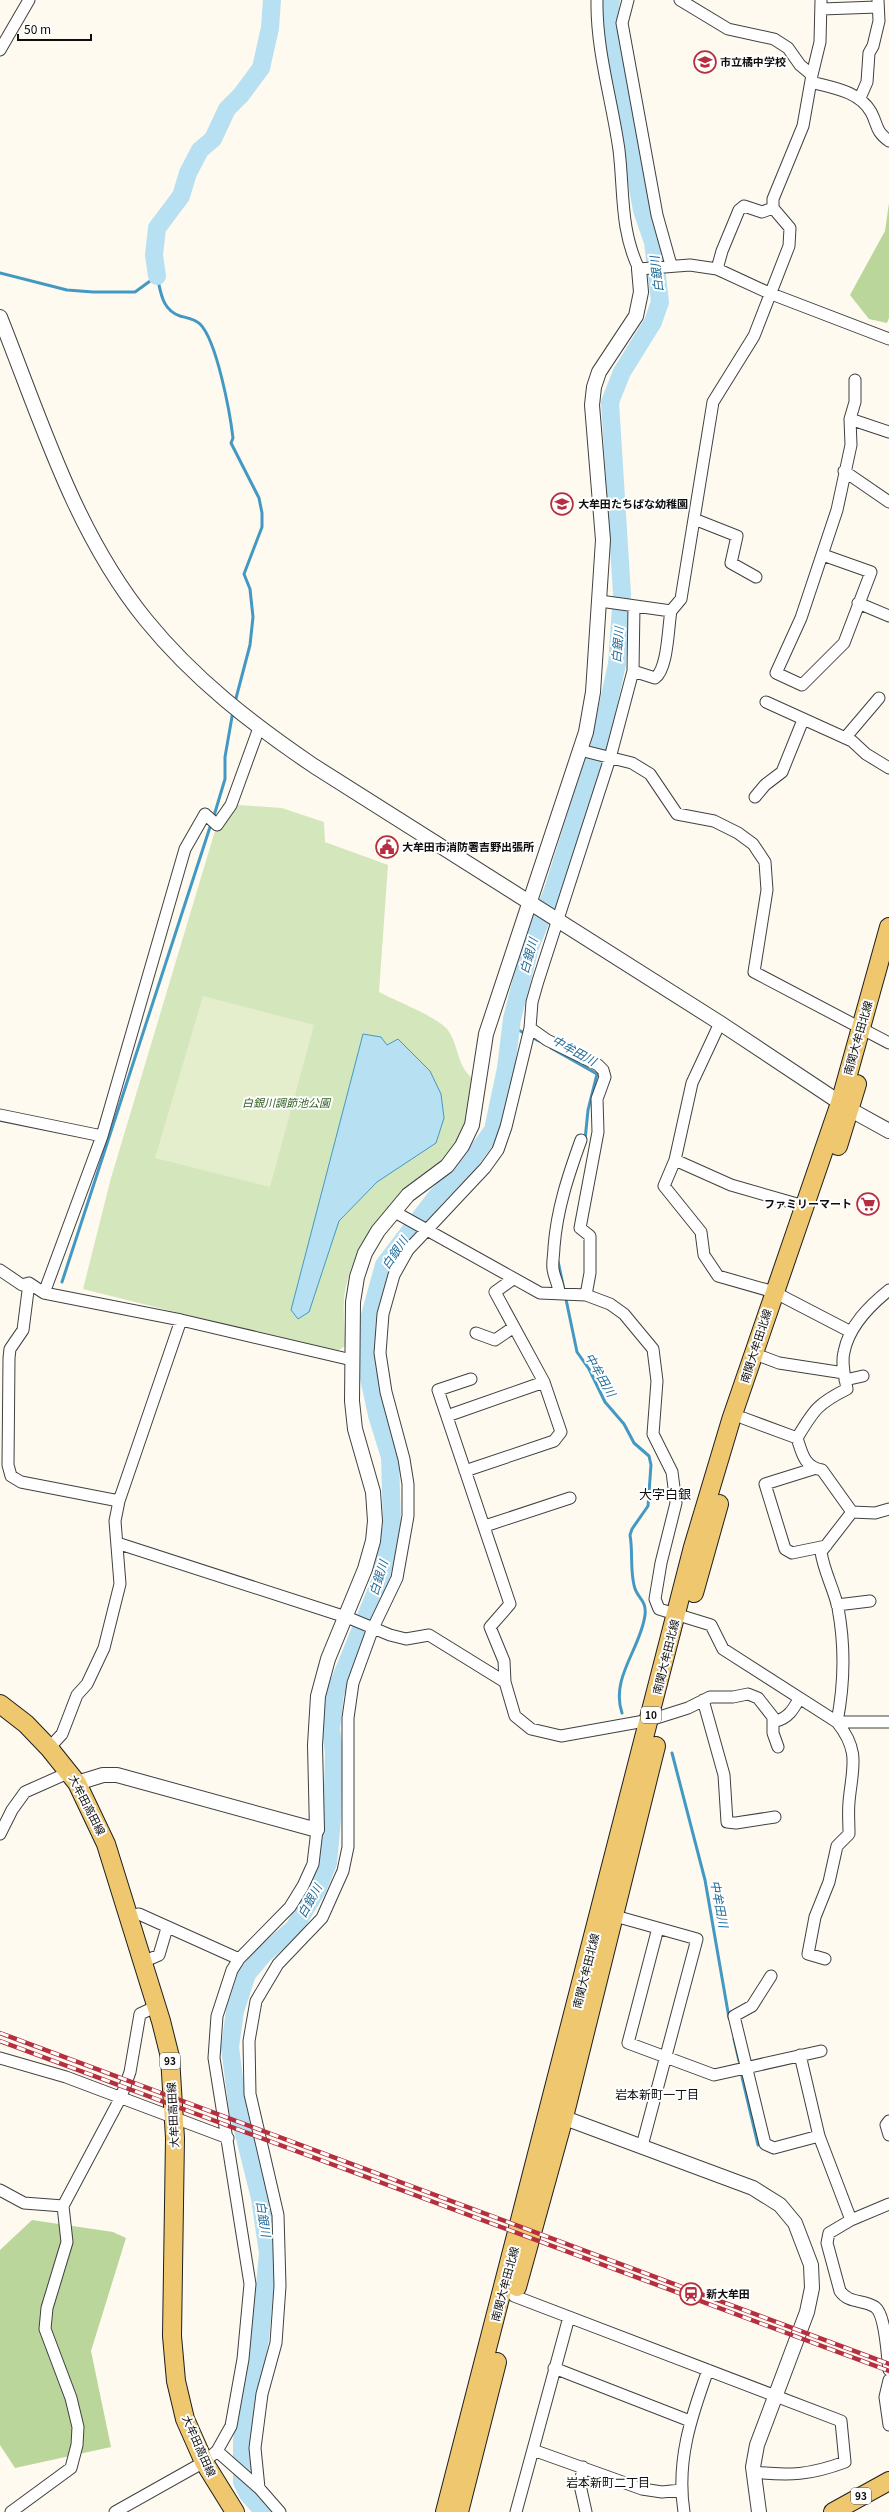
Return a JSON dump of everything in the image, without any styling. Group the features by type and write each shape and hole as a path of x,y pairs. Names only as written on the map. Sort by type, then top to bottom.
{"main road":[{"name":"南関大牟田北線","path":"682,1616 693,1547 727,1435 845,1106 866,1031 889,927"},
{"name":"南関大牟田北線","path":"866,1031 889,968"},
{"name":"南関大牟田北線","path":"459,2512 514,2296 557,2115 682,1616 763,1357 778,1296 804,1206 845,1106"},
{"name":"大牟田高田線","path":"0,1704 26,1724 74,1777 106,1844 157,2006 170,2057 173,2116 172,2336 176,2381 185,2419 210,2457 235,2512"},
{"name":"南関大牟田北線","path":"445,2512 615,1916 657,1718"},
{"name":"93","path":"833,2512 889,2481"}],"street":[{"path":"0,50 29,0"},
{"path":"115,2512 210,2457 231,2426 243,2358 250,2284 228,2138 214,2058 217,2016 232,1970 239,1958 290,1907 303,1886 313,1864 317,1830 315,1745 318,1696 328,1659 347,1617 365,1569 373,1541 375,1521 367,1468 354,1429 352,1401 353,1302 357,1277 365,1254 397,1213 408,1195 447,1166 466,1139 475,1109 486,1034 582,751 594,692 603,540 592,405 594,387 599,372 636,316 641,292 643,268 629,244 622,212 619,152 596,30 597,0"},
{"path":"628,0 622,23 657,214 670,265"},
{"path":"680,0 728,29 774,39 788,48 812,78 860,98 871,113 876,128 889,141"},
{"path":"633,671 654,678 659,675 666,655 671,611 681,599 713,402 754,336 769,293 789,246 790,228 773,208 773,199 803,126 820,42 822,5 878,4 879,21 873,46 869,53 867,82 860,98"},
{"path":"718,269 722,251 739,210 744,206 762,212 773,208"},
{"path":"643,268 670,265 690,265 718,269 769,293 889,339"},
{"path":"0,317 83,521 107,562 146,620 172,650 211,689 259,728 531,905 720,1024 845,1106 889,1131"},
{"path":"823,555 870,572 844,643 802,686 776,672 801,618 837,510 844,471 851,445 850,419 855,402 855,380"},
{"path":"850,419 889,432"},
{"path":"844,471 889,502"},
{"path":"694,519 737,536 731,563 756,577"},
{"path":"600,601 671,611"},
{"path":"858,603 889,616"},
{"path":"257,2486 255,2448 262,2394 276,2343 280,2286 278,2215 250,2094 248,2041 256,2001 278,1964 322,1918 343,1871 348,1847 350,1806 348,1718 353,1683 371,1628 397,1578 408,1516 408,1484 404,1459 386,1392 380,1353 384,1314 394,1275 408,1250 484,1168 498,1150 506,1128 529,1033 534,995 556,920 608,757 633,671 631,605"},
{"path":"845,738 879,698"},
{"path":"766,702 845,738 889,768"},
{"path":"755,797 765,786 782,772 803,720"},
{"path":"44,1293 102,1136 185,849 205,814 217,825 232,805 259,728"},
{"path":"582,751 632,763 650,774 677,814 714,821 753,844 765,862 767,890 754,972 889,1043"},
{"path":"720,1024 692,1083 675,1160 664,1186 701,1232 704,1255 718,1276 778,1296 851,1332"},
{"path":"529,1033 547,1040 598,1065 603,1070 605,1077 597,1099 598,1132 580,1228 590,1236 591,1246 586,1295"},
{"path":"0,1115 102,1136"},
{"path":"564,1293 553,1269 556,1225 559,1202 568,1183 569,1171 581,1140"},
{"path":"675,1160 731,1185 804,1206"},
{"path":"397,1213 540,1293 586,1295 610,1304 624,1314 653,1349 657,1381 653,1434 672,1472 676,1503 661,1562 655,1599 659,1609 711,1625 723,1649 837,1722 849,1737 854,1762 849,1802 849,1834 837,1846 829,1882 815,1917 808,1954 824,1959"},
{"path":"0,1270 22,1286 29,1283"},
{"path":"465,1471 554,1441 561,1432 544,1382 495,1292 513,1279"},
{"path":"29,1283 44,1293 181,1320 352,1360"},
{"path":"29,1283 23,1330 10,1349 9,1358 8,1464 11,1476 21,1482 119,1501"},
{"path":"796,1438 815,1408 824,1400 847,1389 843,1352 851,1332 862,1314 889,1290"},
{"path":"49,1748 62,1734 77,1696 87,1684 104,1648 120,1584 115,1521 119,1501 181,1320"},
{"path":"476,1333 495,1340 514,1327"},
{"path":"763,1357 779,1363 845,1376 863,1376"},
{"path":"471,1379 438,1390 510,1604 490,1627 504,1661 505,1682 515,1716 531,1729 561,1736 657,1718 710,1697 733,1697 748,1694 758,1698 776,1721 783,1719 791,1713 799,1699"},
{"path":"447,1416 544,1382"},
{"path":"743,1418 796,1438"},
{"path":"796,1438 804,1461 813,1469"},
{"path":"826,1546 792,1552 785,1549 765,1484 813,1469 822,1470 852,1512"},
{"path":"485,1526 570,1498"},
{"path":"852,1512 875,1513 889,1509"},
{"path":"837,1722 843,1694 837,1605 823,1565 822,1552 852,1512"},
{"path":"117,1543 347,1617 371,1628 406,1639 429,1635 505,1682"},
{"path":"837,1605 870,1601"},
{"path":"703,1700 724,1775 727,1822 736,1823 775,1817"},
{"path":"773,1717 773,1733 778,1746"},
{"path":"837,1722 889,1722"},
{"path":"0,1834 12,1810 25,1792 74,1777 103,1775 117,1775 317,1830"},
{"path":"128,1916 139,1914 167,1928 239,1958"},
{"path":"615,1916 697,1939 642,2146"},
{"path":"143,1962 159,1955 167,1928"},
{"path":"658,1928 628,2043 714,2075 822,2051"},
{"path":"771,1976 752,2006 734,2016 765,2144 774,2148 819,2136"},
{"path":"11,2512 71,2468 77,2445 78,2427 71,2398 44,2329 47,2308 67,2242 63,2206 121,2097 130,2072 140,2014 157,2006"},
{"path":"800,2056 819,2136 851,2220"},
{"path":"0,2058 66,2077 173,2116 228,2138"},
{"path":"557,2115 753,2188 780,2205 794,2223 812,2265 812,2288 807,2312 757,2445 753,2472 759,2512"},
{"path":"889,2121 886,2125 889,2135"},
{"path":"0,2190 24,2203 63,2206"},
{"path":"889,2204 851,2220 829,2233 827,2243 840,2291 844,2298 874,2307 882,2320 887,2332 889,2370"},
{"path":"514,2296 841,2421 845,2462 806,2474 783,2476 753,2472"},
{"path":"516,2512 569,2317"},
{"path":"554,2368 690,2421"},
{"path":"684,2512 681,2490 682,2455 690,2421 708,2370"},
{"path":"889,2380 885,2397 889,2425"},
{"path":"533,2450 642,2489 662,2492 681,2490"},
{"path":"210,2457 234,2465 257,2486 280,2512"},
{"path":"584,2467 580,2485 586,2512"}],"green space":[{"path":"889,203 889,318 887,323 869,319 850,295 885,231"},
{"name":"白銀川調節池公園","path":"223,804 282,808 324,822 325,842 388,865 379,992 425,1014 447,1029 454,1042 464,1069 468,1075 474,1079 464,1125 452,1151 434,1171 397,1199 378,1219 355,1259 346,1287 344,1300 345,1346 339,1350 307,1345 83,1289 111,1178"},
{"path":"203,996 314,1025 270,1187 155,1158"},
{"path":"32,2220 113,2232 126,2238 91,2351 111,2447 15,2468 0,2445 0,2250"}],"water":[{"path":"363,1034 381,1037 387,1045 398,1039 430,1071 441,1094 444,1118 436,1143 377,1182 339,1221 309,1312 298,1319 291,1310"}],"waterway":[{"path":"157,276 154,255 157,228 181,196 188,173 200,150 213,139 227,109 241,95 261,68 270,28 272,0"},
{"name":"白銀川","path":"264,2512 248,2494 242,2482 242,2439 260,2339 268,2253 260,2198 238,2110 230,2047 235,2011 247,1974 264,1954 294,1928 318,1888 328,1863 332,1820 334,1754 331,1729 335,1693 380,1582 392,1526 390,1457 377,1415 368,1373 368,1323 384,1265 436,1197 469,1163 493,1130 506,1068 512,1019 530,947 553,890 602,733 617,664 622,594 610,402 622,372 653,322 660,302 653,242 642,210 608,26 611,0"},
{"path":"0,273 67,290 93,292 135,292 157,276 161,295 169,310 180,316 198,322 206,333 212,345 226,395 233,438 231,443 259,498 262,513 262,527 244,574 250,589 253,617 250,645 235,702"},
{"path":"213,819 225,779 225,757 233,711"},
{"path":"62,1282 211,824"},
{"name":"中牟田川","path":"511,1026 539,1041"},
{"name":"中牟田川","path":"551,1048 597,1074 588,1110 585,1140"},
{"name":"中牟田川","path":"558,1261 577,1352 589,1369 605,1402 624,1424 634,1443 649,1456 651,1465 648,1506 632,1529 630,1535 633,1579 635,1589 643,1602 645,1615 638,1639 623,1675 619,1700 622,1713"},
{"name":"中牟田川","path":"672,1753 705,1880 729,2018"},
{"name":"中牟田川","path":"734,2039 739,2061"},
{"name":"中牟田川","path":"742,2077 758,2145"}],"railway":[{"path":"0,2033 889,2364"},
{"path":"0,2041 889,2371"}],"place":[{"name":"市立橘中学校","path":"705,62"},
{"name":"大牟田たちばな幼稚園","path":"562,504"},
{"name":"大牟田市消防署吉野出張所","path":"387,847"},
{"name":"ファミリーマート","path":"868,1204"},
{"name":"新大牟田","path":"691,2294"}],"district":[{"name":"大字白銀","path":"665,1494"},
{"name":"岩本新町一丁目","path":"657,2095"},
{"name":"岩本新町二丁目","path":"608,2483"}]}
